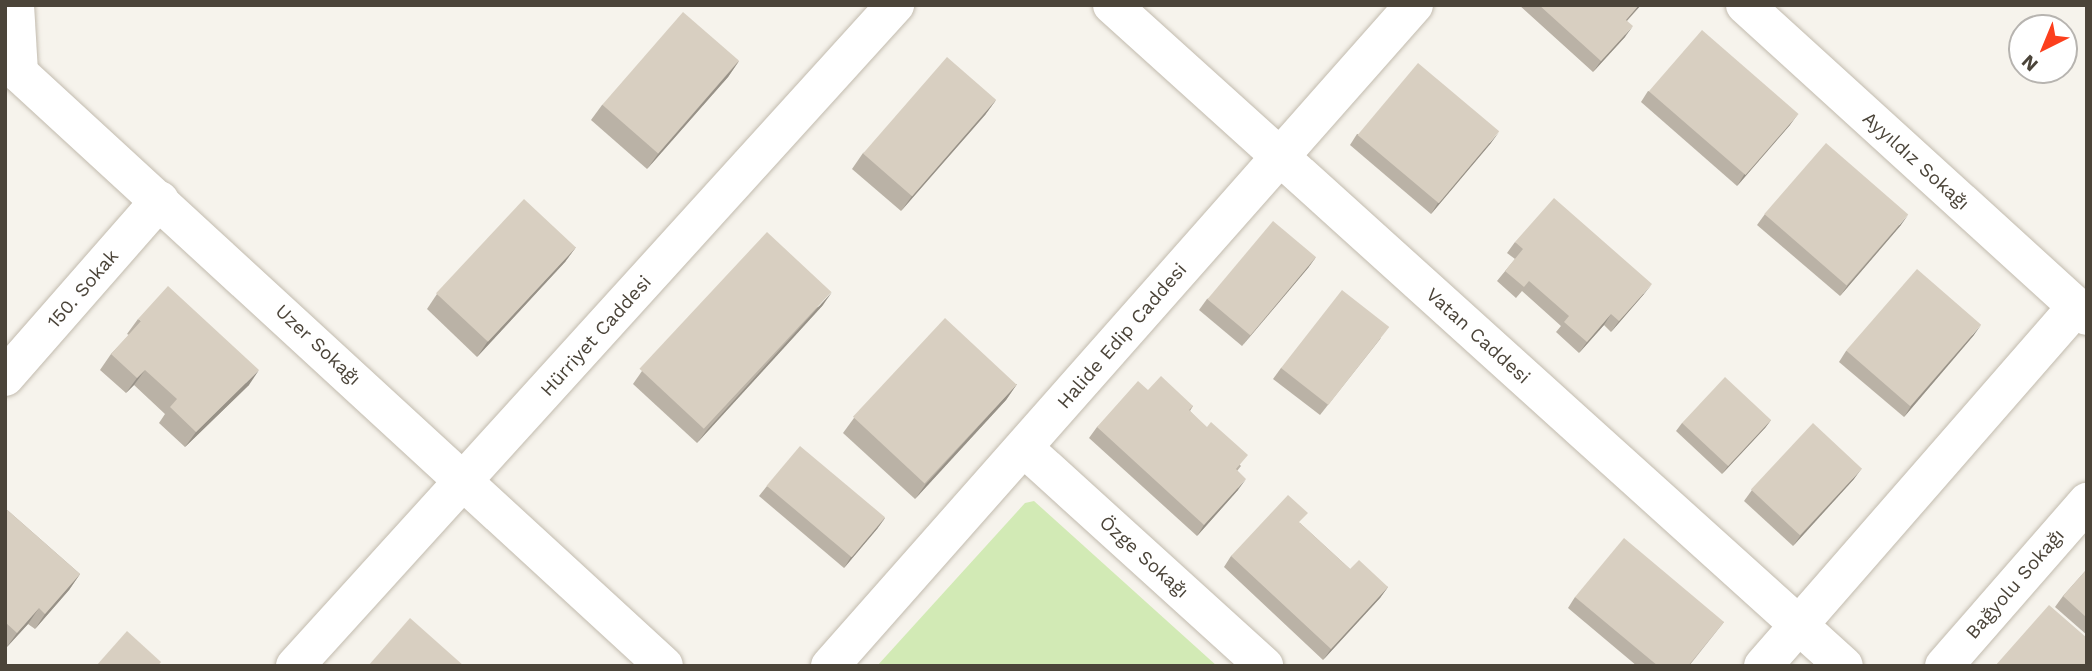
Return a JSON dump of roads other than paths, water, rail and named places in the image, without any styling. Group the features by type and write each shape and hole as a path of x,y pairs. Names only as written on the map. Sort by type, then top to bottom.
{"street":[{"name":"Uzer Sokağı","path":"15,5 12,76 160,200 664,666"},
{"name":"Hürriyet Caddesi","path":"295,666 895,5"},
{"name":"Vatan Caddesi","path":"1112,5 1844,666"},
{"name":"Halide Edip Caddesi","path":"830,666 1025,449 1278,155 1414,5"},
{"name":"Ayyıldız Sokağı","path":"1745,5 2082,312"},
{"name":"150. Sokak","path":"5,377 160,200"},
{"path":"1763,666 2082,312"},
{"name":"Özge Sokağı","path":"1025,449 1264,666"},
{"name":"Bağyolu Sokağı","path":"1944,666 2087,502"}]}
